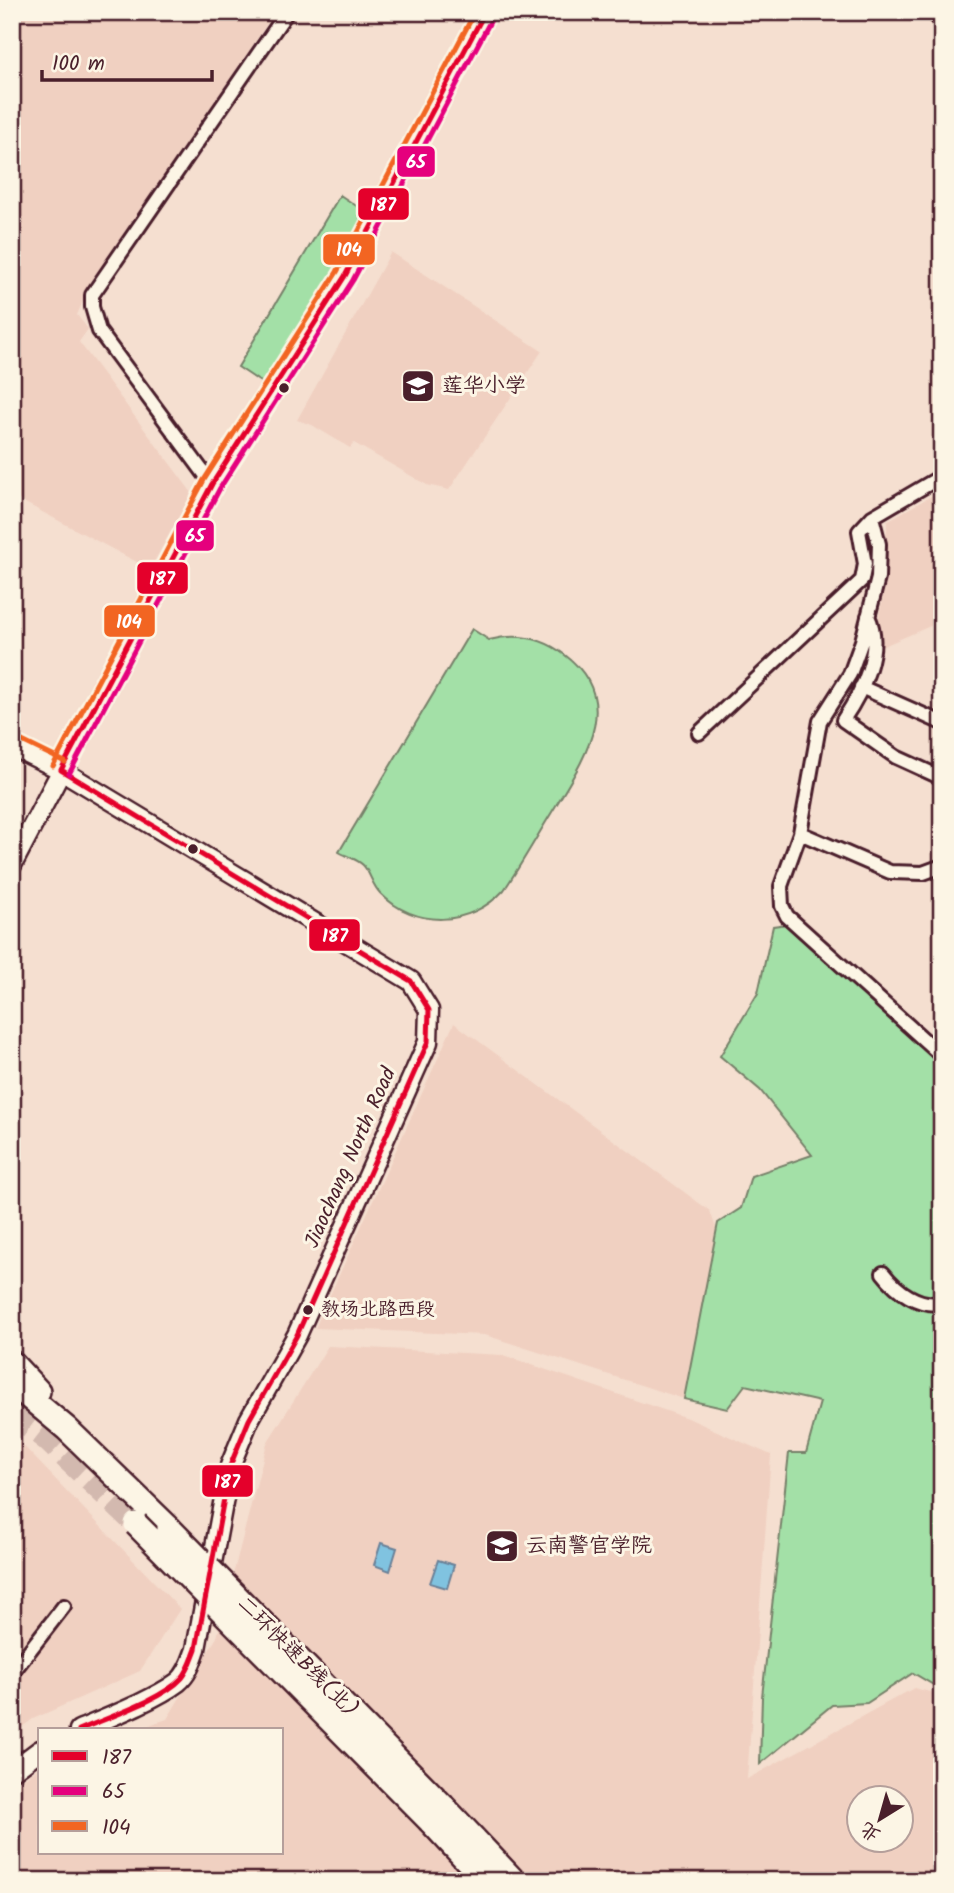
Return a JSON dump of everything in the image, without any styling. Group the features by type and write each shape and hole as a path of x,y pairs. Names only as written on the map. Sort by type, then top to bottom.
{"highway":[{"path":"12,1363 99,1458"},
{"name":"二环快速B线(北)","path":"12,1383 99,1458 169,1528 437,1814 514,1881"},
{"path":"136,1524 437,1814 486,1881"}],"street":[{"path":"212,484 99,331 92,307 92,295 287,12"},
{"path":"12,865 212,484 345,276 485,12"},
{"path":"932,12 942,22"},
{"path":"698,733 862,580 865,564 859,531 872,517 942,476"},
{"path":"872,517 879,544 878,578 850,674 820,721 800,833 781,886 782,906 787,916 942,1056"},
{"path":"868,616 873,627 873,650 861,687 843,720 896,757 942,778"},
{"path":"861,687 942,723"},
{"name":"Jiaochang North Road","path":"12,746 61,769 411,981 429,1010 428,1042 297,1335 248,1420 230,1466 197,1648 191,1665 179,1681 127,1709 84,1728"},
{"path":"800,833 890,872 923,873 942,866"},
{"path":"883,1273 906,1295 922,1302 942,1303"},
{"path":"12,1673 64,1606"},
{"path":"12,1771 38,1752"}],"shaded area":[{"path":"12,12 275,12 87,292 77,315 88,329 79,342 192,493 150,569 12,496"},
{"name":"莲华小学","path":"391,252 542,351 449,490 427,485 354,443 350,448 312,425 297,420"},
{"path":"942,490 942,621 879,648 879,616 886,581 887,521"},
{"path":"454,1023 710,1211 739,1294 684,1399 485,1335 315,1328"},
{"name":"云南警官学院","path":"328,1346 503,1355 690,1419 771,1455 747,1779 914,1688 942,1695 942,1881 12,1881 12,1788 38,1768 38,1854 284,1854 284,1728 141,1728 167,1719 217,1637 267,1443"},
{"path":"12,1434 180,1609 140,1671 33,1719 12,1734"}],"green space":[{"path":"340,195 370,215 352,255 268,387 238,367"},
{"path":"472,629 489,640 519,637 538,640 565,655 583,673 593,692 596,712 593,733 575,773 504,890 475,911 459,917 426,918 394,905 377,890 363,865 339,852"},
{"path":"787,924 834,963 942,1066 942,1690 913,1673 867,1703 832,1705 760,1764 762,1697 789,1453 806,1453 820,1402 745,1385 727,1409 684,1399 718,1223 741,1208 751,1176 812,1155 760,1090 720,1056 758,993 773,926"}],"water":[{"path":"381,1543 397,1548 390,1571 374,1565"},
{"path":"438,1560 454,1565 447,1588 430,1583"}],"tunnel":[{"path":"12,1413 47,1440 136,1524"}],"transit line":[{"name":"104","path":"53,766 204,480 337,272 475,12"},
{"name":"187","path":"61,770 212,484 345,276 485,12"},
{"name":"65","path":"69,774 220,488 353,280 493,16"},
{"name":"104","path":"16,738 65,762"},
{"name":"187","path":"61,770 411,981 429,1010 428,1042 297,1335 249,1420 230,1466 196,1649 188,1668 182,1678 161,1694 84,1728"}],"place":[{"name":"莲华小学","path":"418,386"},
{"name":"教场北路西段","path":"308,1310"},
{"name":"云南警官学院","path":"502,1546"}]}
